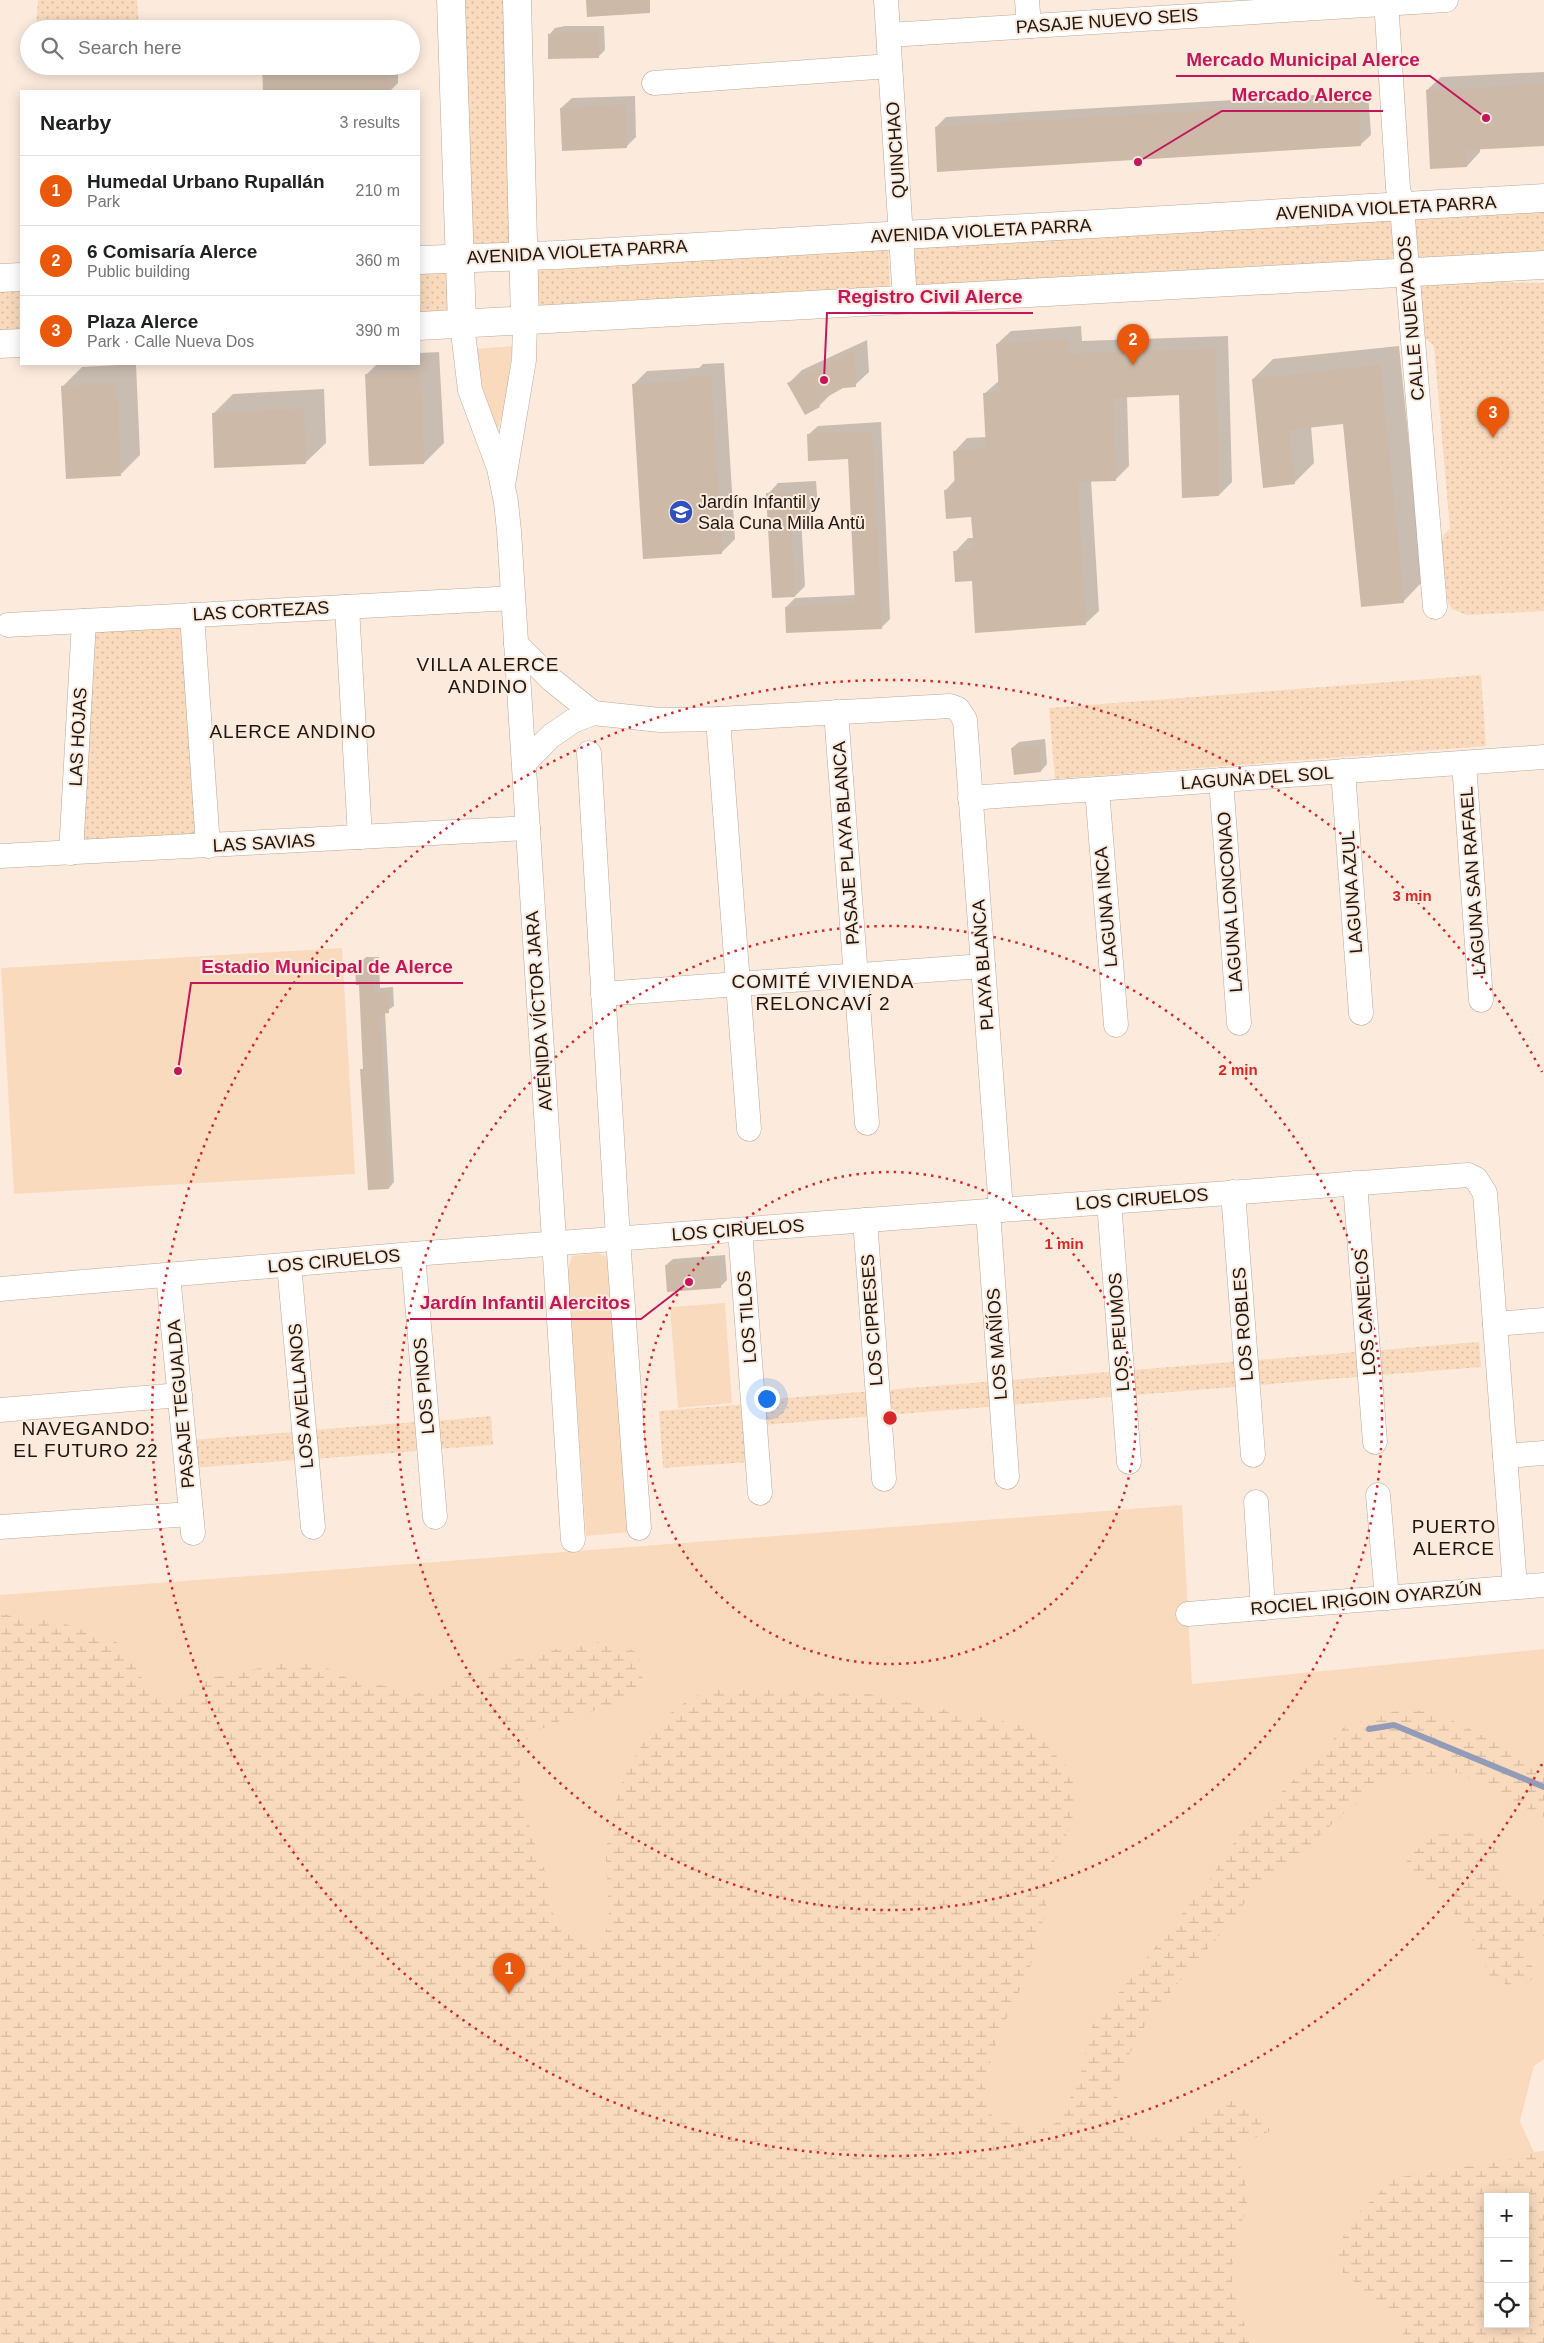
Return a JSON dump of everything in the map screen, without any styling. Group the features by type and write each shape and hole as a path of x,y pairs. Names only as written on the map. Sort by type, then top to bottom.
{"main road":[{"path":"451,0 462,324"},
{"path":"517,0 525,321"},
{"name":"AVENIDA VIOLETA PARRA","path":"420,260 524,256 1544,198"},
{"path":"420,326 1544,265"},
{"path":"0,278 20,277"},
{"path":"0,344 20,343"}],"street":[{"name":"QUINCHAO","path":"886,0 905,300"},
{"path":"1027,0 1029,26"},
{"name":"PASAJE NUEVO SEIS","path":"888,35 1386,2 1446,0"},
{"name":"CALLE NUEVA DOS","path":"1386,2 1398,188 1402,207 1408,273 1435,607"},
{"path":"654,83 890,66"},
{"name":"AVENIDA VÍCTOR JARA","path":"501,475 524,360 525,321"},
{"name":"AVENIDA VÍCTOR JARA","path":"462,324 463,346 472,397 501,475 509,531 573,1540"},
{"name":"LAS CORTEZAS","path":"8,625 513,598"},
{"path":"347,607 360,838"},
{"path":"192,615 208,846"},
{"name":"LAS HOJAS","path":"72,853 84,621"},
{"path":"516,644 552,680 593,714"},
{"name":"PLAYA BLANCA","path":"836,712 950,706 958,709 965,720 983,966 994,1210"},
{"path":"524,763 551,736 573,721 593,714 660,720 718,719 836,712"},
{"name":"PASAJE PLAYA BLANCA","path":"836,712 867,1123"},
{"path":"718,719 750,1129"},
{"path":"589,753 618,1239 639,1528"},
{"name":"LAGUNA DEL SOL","path":"970,798 1544,757"},
{"name":"LAGUNA SAN RAFAEL","path":"1464,763 1481,1000"},
{"name":"LAGUNA AZUL","path":"1343,771 1360,1013"},
{"name":"LAGUNA LONCONAO","path":"1221,780 1238,1023"},
{"name":"LAGUNA INCA","path":"1097,789 1116,1026"},
{"name":"LAS SAVIAS","path":"0,856 528,828"},
{"path":"603,994 983,966"},
{"name":"LOS CIRUELOS","path":"0,1289 413,1254 554,1245 1459,1175 1476,1178 1485,1193 1495,1324"},
{"name":"LOS CANELOS","path":"1355,1183 1375,1442"},
{"name":"LOS ROBLES","path":"1233,1192 1253,1455"},
{"name":"LOS PEUMOS","path":"1110,1202 1129,1462"},
{"name":"LOS MAÑÍOS","path":"994,1210 1007,1477"},
{"name":"LOS CIPRESES","path":"865,1220 884,1479"},
{"name":"LOS TILOS","path":"740,1230 760,1494"},
{"name":"LOS PINOS","path":"413,1254 435,1517"},
{"name":"LOS AVELLANOS","path":"289,1265 313,1527"},
{"name":"PASAJE TEGUALDA","path":"0,1527 192,1524 168,1275"},
{"path":"1515,1587 1495,1324 1544,1320"},
{"path":"0,1410 180,1394"},
{"path":"1505,1456 1544,1453"},
{"path":"1378,1495 1387,1598"},
{"path":"1256,1502 1263,1608"},
{"name":"ROCIEL IRIGOIN OYARZÚN","path":"1188,1614 1544,1585"}],"green space":[{"path":"38,0 137,0 138,20 37,20"},
{"path":"464,0 506,0 513,243 470,246"},
{"path":"1544,209 1544,255 1418,261 1414,225 1416,219"},
{"path":"1386,218 1392,223 1396,251 1390,264 916,287 914,281 913,248"},
{"path":"888,249 890,287 538,308 535,269"},
{"path":"420,271 445,272 447,275 447,311 420,315"},
{"path":"1434,281 1544,283 1544,611 1467,615 1452,609 1448,603 1441,543 1444,534 1450,529 1434,346 1424,337 1421,290 1422,285"},
{"path":"20,288 20,333 0,334 0,289"},
{"path":"513,346 504,409 497,431 483,401 475,349"},
{"path":"184,626 198,836 83,842 92,642 95,634 101,630"},
{"path":"1481,675 1486,746 1055,779 1049,708"},
{"path":"342,948 355,1174 14,1194 1,968"},
{"path":"597,1253 607,1257 610,1262 630,1532 586,1536 568,1270 572,1256"},
{"path":"725,1303 732,1403 678,1408 670,1307"},
{"path":"1479,1342 1481,1367 763,1425 761,1400"},
{"path":"747,1404 750,1462 663,1468 659,1411"},
{"path":"491,1416 493,1445 437,1449 435,1421"},
{"path":"417,1422 418,1451 315,1459 313,1430"},
{"path":"294,1432 296,1460 193,1468 191,1440"},
{"path":"1182,1505 1192,1684 1544,1649 1544,2059 1534,2066 1520,2122 1534,2152 1544,2151 1544,2343 0,2343 0,1595"},
{"path":"0,1613 26,1620 55,1620 118,1643 135,1664 149,1692 164,1700 215,1677 290,1662 321,1665 347,1678 420,1693 537,1652 601,1642 623,1644 638,1654 643,1676 635,1696 617,1705 564,1719 530,1734 520,1759 520,1787 532,1836 545,1871 554,1916 578,1943 597,1949 607,1928 609,1905 606,1857 609,1831 624,1779 636,1755 651,1733 670,1714 691,1699 716,1688 869,1694 1030,1727 1072,1773 1074,1794 1072,1823 1055,1860 1043,1921 1029,1971 999,2034 988,2071 985,2093 993,2119 1038,2130 1058,2122 1080,2077 1092,2026 1209,1880 1241,1832 1322,1752 1345,1726 1396,1711 1433,1711 1544,1766 1544,1817 1459,1773 1397,1774 1343,1814 1295,1859 1255,1888 1235,1917 1150,2016 1128,2057 1115,2092 1131,2127 1146,2138 1166,2137 1190,2128 1217,2101 1235,2100 1263,2113 1270,2131 1231,2149 1245,2176 1247,2203 1233,2257 1232,2288 1251,2343 0,2343"},
{"path":"1476,1833 1492,1842 1497,1853 1504,1886 1510,1892 1535,1899 1544,1891 1544,1936 1530,1940 1522,1950 1524,1959 1533,1967 1536,1974 1529,1983 1508,1985 1491,1978 1486,1969 1484,1958 1476,1948 1467,1928 1433,1890 1406,1864 1408,1857 1437,1834"},
{"path":"1544,2151 1544,2343 1400,2343 1406,2325 1335,2266 1340,2244 1351,2220 1394,2178 1496,2162"}],"building":[{"path":"586,0 650,0 650,13 587,17"},
{"path":"558,32 598,32 599,58 548,59 548,34 558,34"},
{"path":"262,75 388,75 388,90 263,90"},
{"path":"1544,84 1544,146 1467,150 1467,167 1430,169 1426,90"},
{"path":"1359,101 1361,146 937,172 935,127"},
{"path":"625,105 627,148 562,151 560,108"},
{"path":"1068,339 1069,354 1215,349 1219,496 1182,498 1179,395 1113,398 1116,481 1077,482 1086,625 975,633 972,581 955,582 953,551 974,550 971,517 946,519 944,490 955,489 953,451 986,449 983,393 999,392 996,344"},
{"path":"854,352 856,387 843,388 818,402 820,407 805,415 787,383"},
{"path":"1380,365 1404,603 1361,607 1343,424 1289,430 1295,484 1263,488 1252,379"},
{"path":"420,372 424,464 369,466 365,374"},
{"path":"711,376 722,554 643,559 632,384 689,381 688,377"},
{"path":"116,384 121,476 66,479 61,386"},
{"path":"304,409 306,464 214,468 212,413"},
{"path":"872,431 882,629 786,633 785,607 855,603 848,459 808,461 807,434"},
{"path":"807,491 808,520 791,521 795,597 772,598 766,493"},
{"path":"1039,745 1041,772 1014,775 1011,748"},
{"path":"373,962 375,993 388,993 389,1013 380,1014 389,1189 368,1190 360,1069 363,1069 359,985 356,985 355,966 359,966 359,963"},
{"path":"719,1261 721,1288 667,1292 665,1265"}],"waterway":[{"path":"1369,1729 1394,1725 1544,1787"}],"place":[{"name":"Mercado Municipal Alerce","path":"1486,118"},
{"name":"Mercado Alerce","path":"1138,162"},
{"name":"6 Comisaría Alerce","path":"1133,365"},
{"name":"Registro Civil Alerce","path":"824,380"},
{"name":"Plaza Alerce","path":"1493,438"},
{"name":"Jardín Infantil y Sala Cuna Milla Antü","path":"681,512"},
{"name":"Estadio Municipal de Alerce","path":"178,1071"},
{"name":"Jardín Infantil Alercitos","path":"689,1282"},
{"name":"Humedal Urbano Rupallán","path":"509,1994"}],"district":[{"name":"VILLA ALERCE ANDINO","path":"488,675"},
{"name":"ALERCE ANDINO","path":"293,731"},
{"name":"COMITÉ VIVIENDA RELONCAVÍ 2","path":"823,992"},
{"name":"NAVEGANDO EL FUTURO 22","path":"86,1439"},
{"name":"PUERTO ALERCE","path":"1454,1537"}]}
